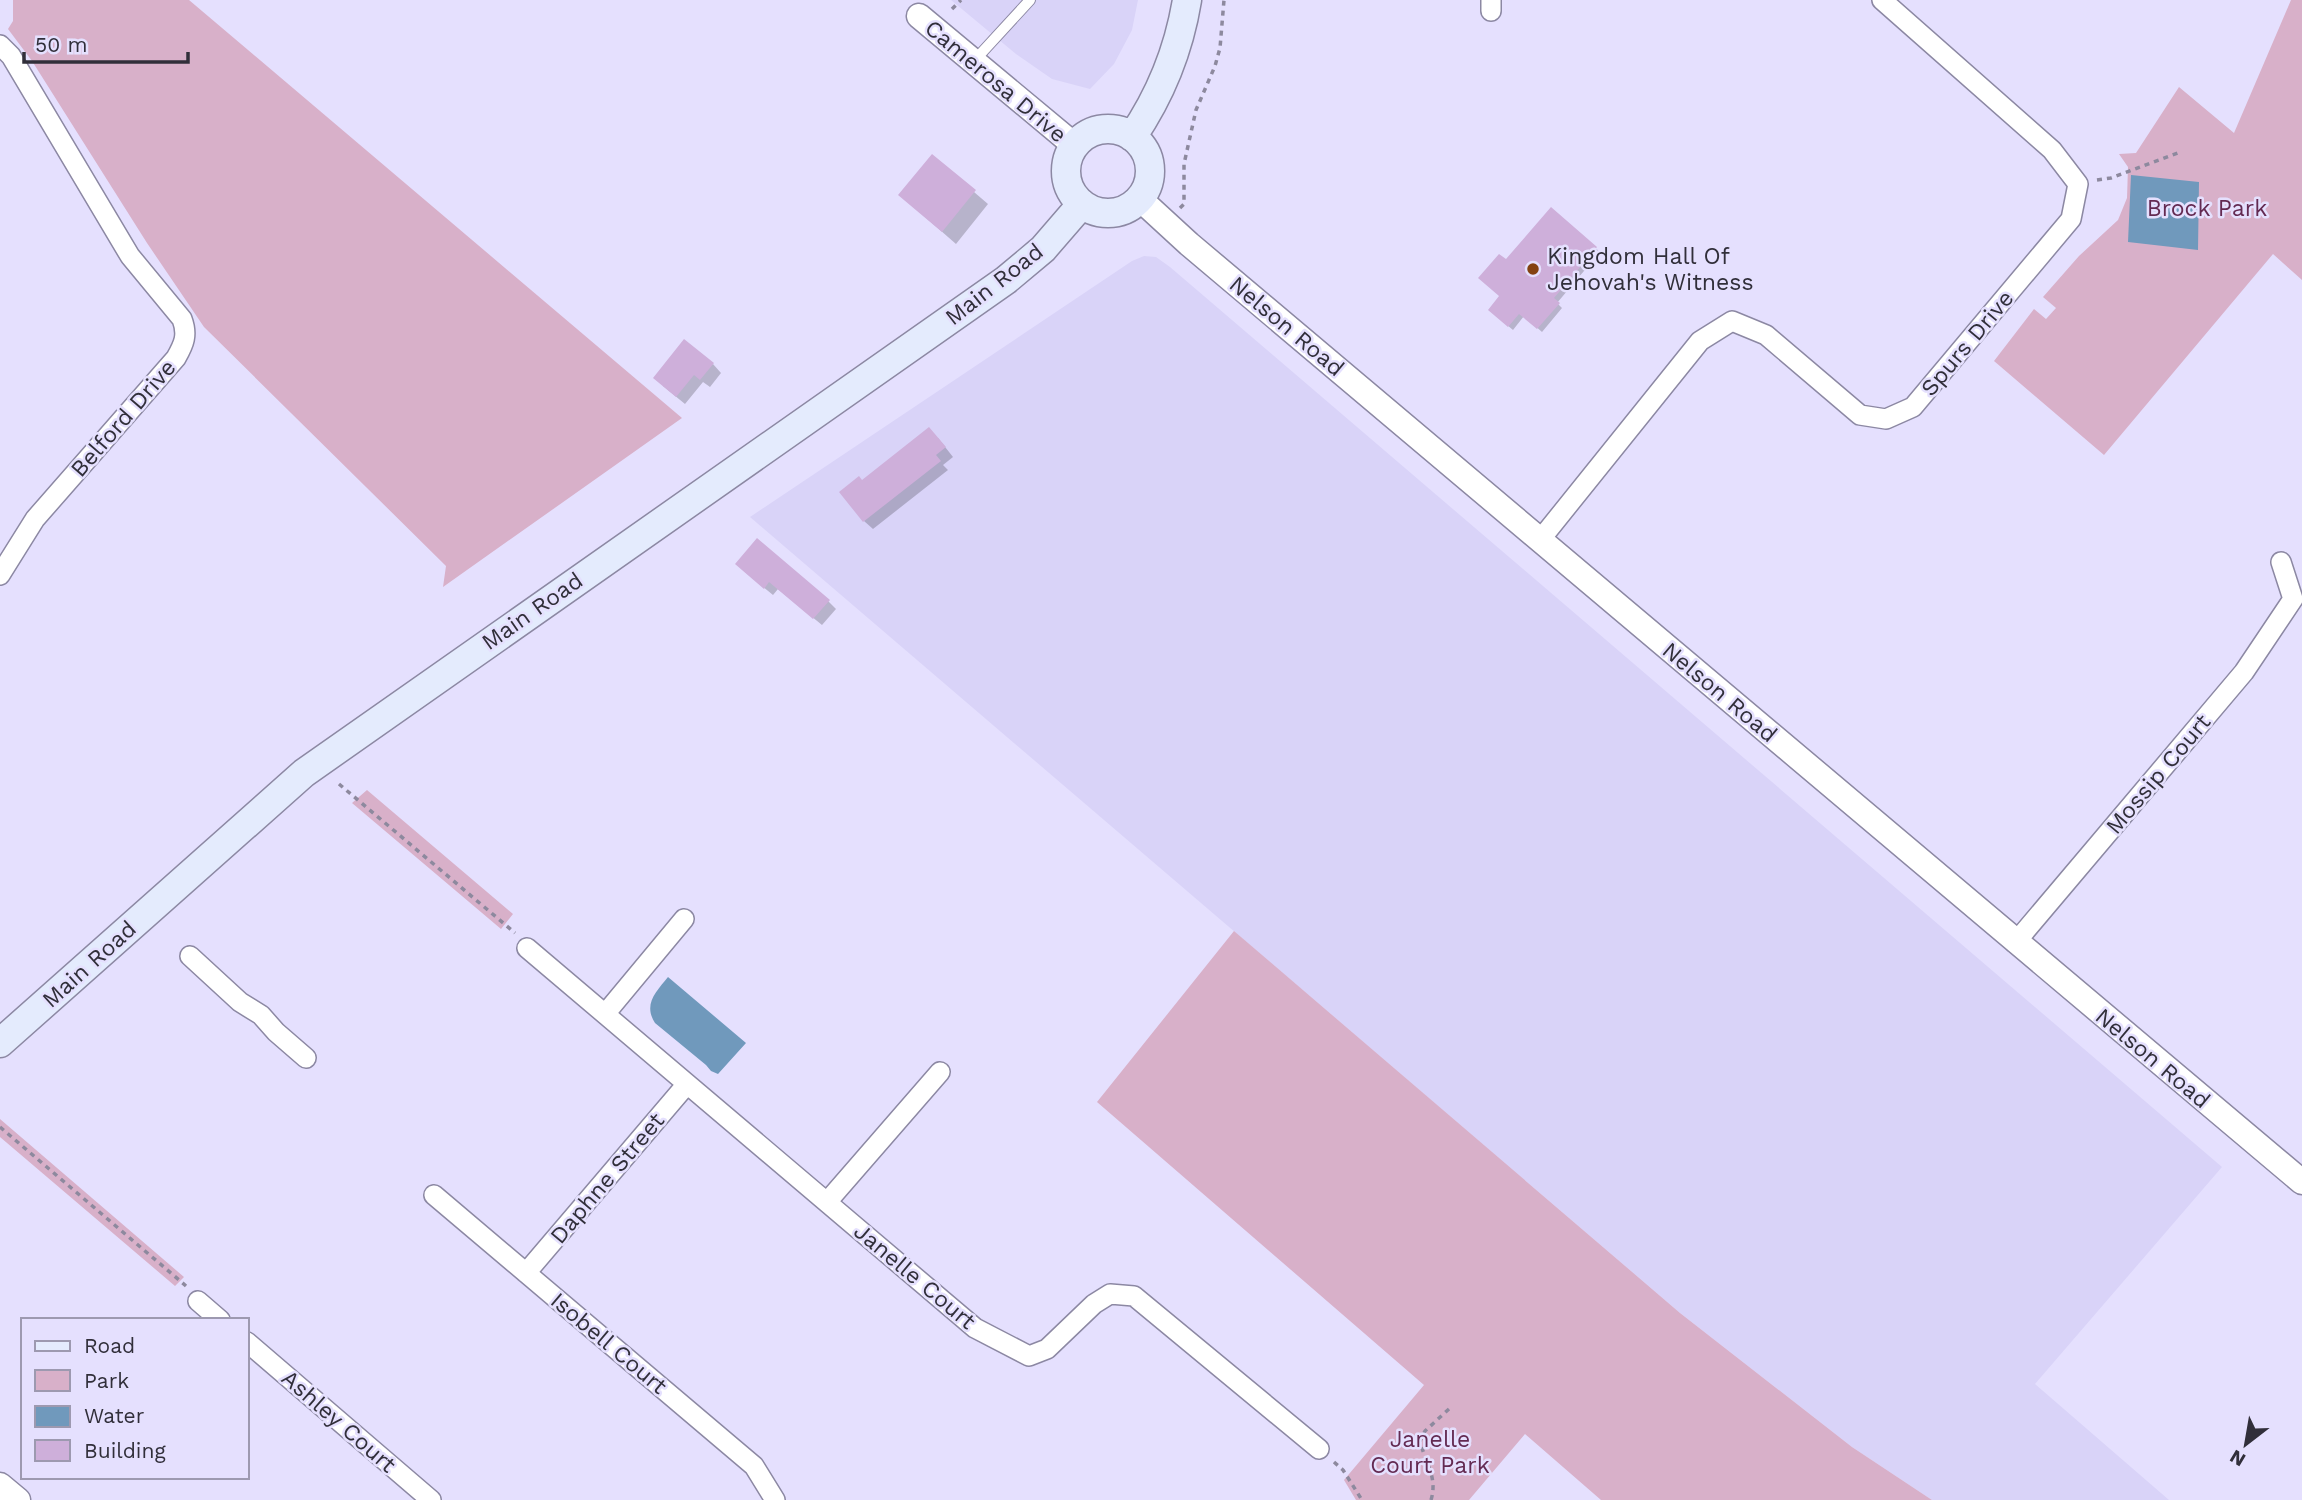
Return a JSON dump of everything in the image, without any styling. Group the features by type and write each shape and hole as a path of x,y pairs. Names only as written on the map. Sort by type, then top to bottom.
{"main road":[{"path":"1132,137 1150,110 1168,71 1187,0"},
{"path":"1095,130 1121,131 1132,137 1149,159 1147,187 1140,199 1130,208 1118,213 1105,214 1081,205 1072,195 1065,170 1067,157 1074,145 1095,130"},
{"name":"Main Road","path":"0,1043 304,772 999,285 1043,249 1081,205"}],"street":[{"path":"1882,0 2052,150 2078,184"},
{"name":"Camerosa Drive","path":"919,16 1074,145"},
{"name":"Belford Drive","path":"0,45 11,56 130,256 182,319 186,330 185,342 176,358 35,519 0,575"},
{"name":"Spurs Drive","path":"1540,540 1700,341 1732,321 1766,335 1860,415 1886,419 1913,407 2071,219 2078,184"},
{"name":"Nelson Road","path":"1140,199 1189,244 2015,943 2302,1182"},
{"name":"Mossip Court","path":"2015,943 2244,672 2298,598 2281,562"},
{"path":"605,1014 684,919"},
{"name":"Janelle Court","path":"527,948 975,1328 1028,1356 1047,1349 1094,1304 1110,1294 1134,1296 1318,1449"},
{"path":"190,956 240,1002 261,1015 306,1058"},
{"path":"827,1202 940,1072"},
{"name":"Daphne Street","path":"526,1273 687,1084"},
{"name":"Isobell Court","path":"434,1195 754,1466 775,1500"},
{"path":"198,1301 218,1318"},
{"name":"Ashley Court","path":"248,1343 431,1500"},
{"path":"0,1485 18,1500"}],"lane":[{"path":"974,62 1030,0"}],"path":[{"path":"953,9 961,0"},
{"path":"1184,204 1184,164 1196,110 1220,48 1224,0"},
{"path":"2078,184 2111,178 2178,153"},
{"path":"339,783 514,931 527,948"},
{"path":"0,1127 186,1286 198,1301"},
{"path":"1431,1500 1434,1478 1420,1441 1425,1431 1450,1408"},
{"path":"1318,1449 1343,1470 1362,1500"}],"shaded area":[{"path":"951,0 1138,0 1132,30 1114,64 1090,89 1052,79 1016,54"},
{"path":"1144,256 1156,257 1170,267 2222,1167 2035,1384 2169,1500 1932,1500 1852,1447 1680,1313 750,517 1132,261"}],"green space":[{"path":"13,0 189,0 682,418 443,587 446,566 204,327 147,243 32,61 8,29 13,21"},
{"name":"Brock Park","path":"2291,0 2302,0 2302,280 2273,254 2104,455 1994,361 2034,309 2046,319 2056,308 2043,297 2079,256 2118,220 2127,198 2128,167 2119,154 2136,153 2179,87 2234,133"},
{"path":"367,790 513,914 501,929 352,803"},
{"name":"Janelle Court Park","path":"1234,931 1680,1313 1852,1447 1932,1500 1601,1500 1525,1434 1469,1500 1356,1500 1344,1480 1424,1385 1097,1102"},
{"path":"0,1119 184,1277 175,1286 0,1137"}],"water":[{"path":"2131,175 2199,182 2198,250 2128,242"},
{"path":"668,977 746,1043 718,1074 655,1023 650,1010 652,998"}],"building":[{"path":"932,154 976,190 942,232 898,195"},
{"name":"Kingdom Hall Of Jehovah's Witness","path":"1551,207 1597,247 1554,298 1560,303 1537,329 1519,314 1508,327 1488,310 1499,296 1478,278 1499,254 1506,259"},
{"path":"684,339 714,363 700,380 694,375 676,397 653,378"},
{"path":"929,427 946,447 936,455 941,461 863,522 839,492 859,476 862,480"},
{"path":"757,538 830,600 813,619 769,582 764,589 735,564"}],"place":[{"name":"Kingdom Hall Of Jehovah's Witness","path":"1533,269"}]}
